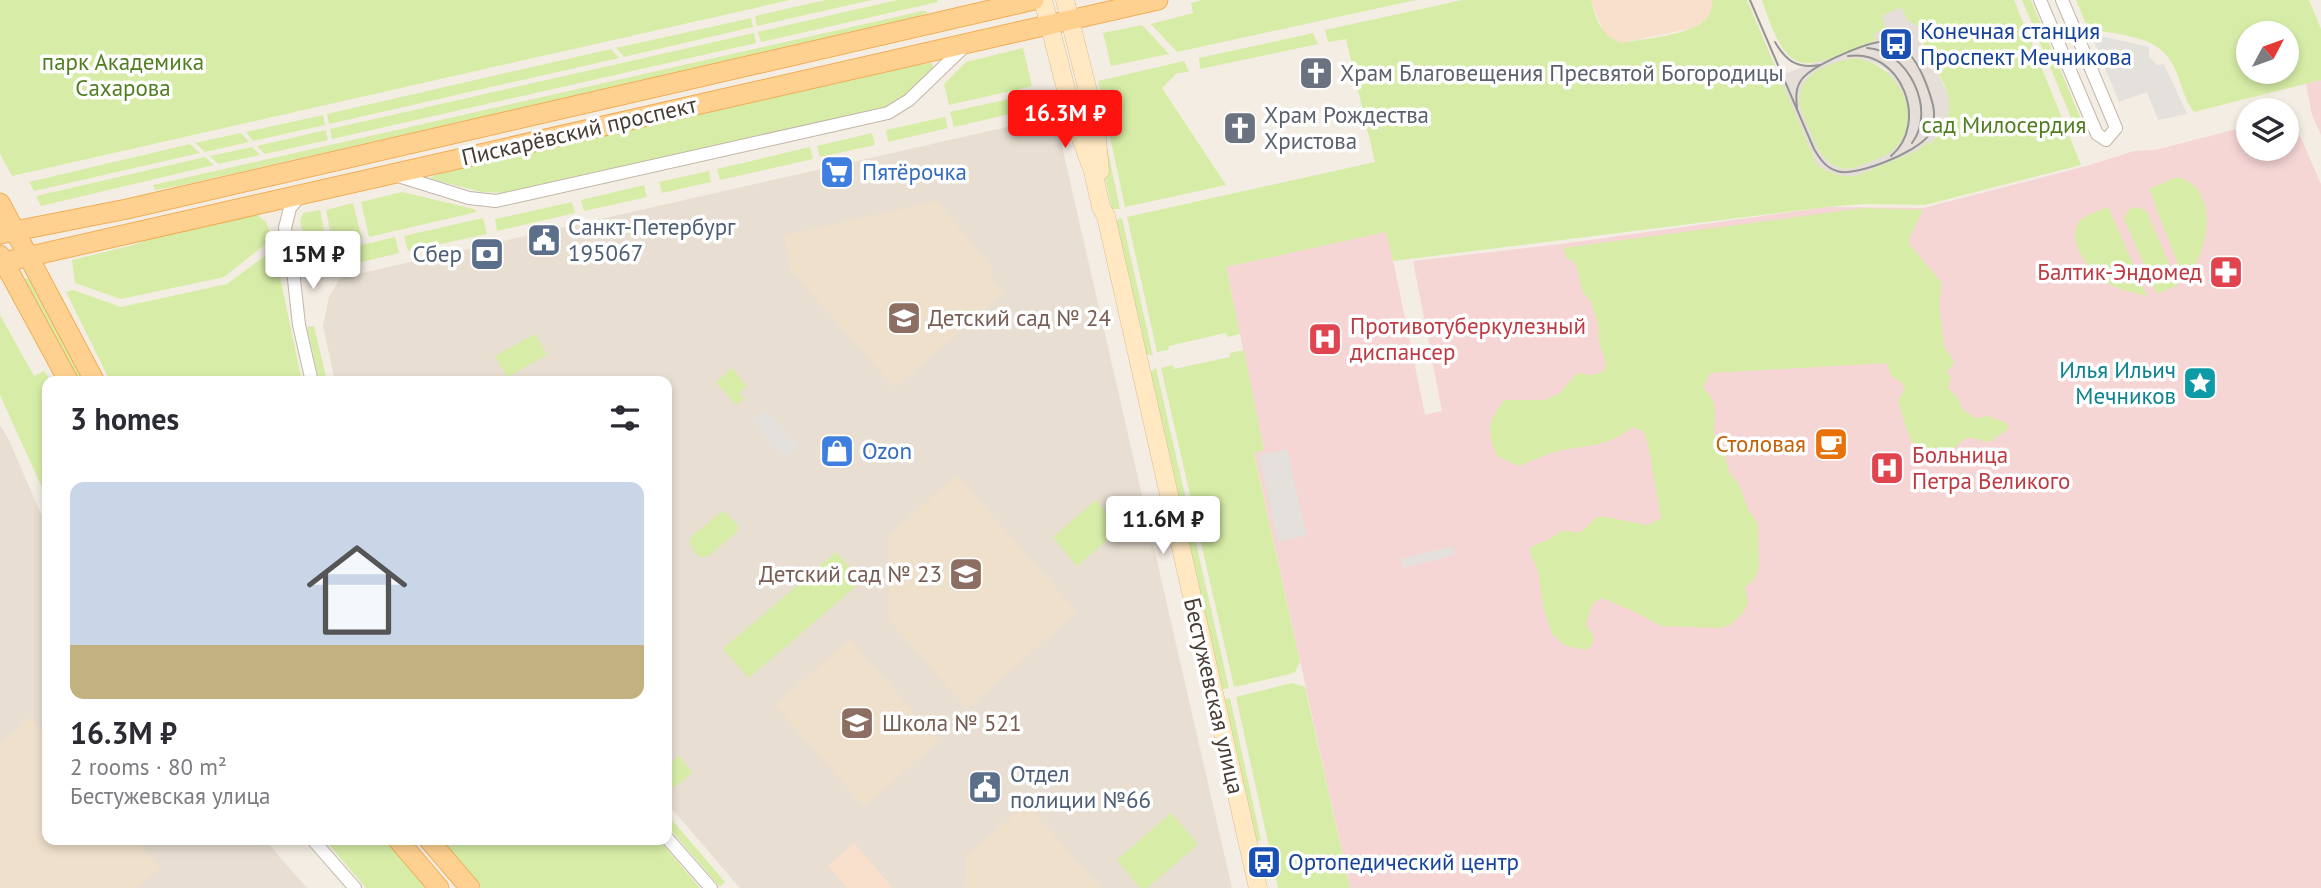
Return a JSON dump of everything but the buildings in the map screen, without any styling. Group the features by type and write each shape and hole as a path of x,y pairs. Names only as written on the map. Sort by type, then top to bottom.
{"main road":[{"name":"Пискарёвский проспект","path":"7,232 127,209 1034,0"},
{"name":"Пискарёвский проспект","path":"1,260 302,195 1158,0"},
{"path":"0,203 7,232 28,256 92,376"},
{"path":"1,260 66,376"},
{"path":"402,845 439,888"},
{"path":"433,845 470,888"}],"street":[{"name":"Бестужевская улица","path":"1043,0 1074,120 1106,216 1258,888"},
{"name":"Бестужевская улица","path":"1065,0 1095,119 1101,179 1107,206 1106,216"},
{"path":"2040,0 2097,134 2106,140 2116,128 2062,0"},
{"path":"391,174 469,198 496,201 649,168 888,113 909,100 967,44"},
{"path":"302,195 290,208 285,228 299,325 311,376"},
{"path":"672,844 710,888"},
{"path":"317,845 355,888"}],"shaded area":[{"path":"1591,0 1713,2 1705,21 1693,28 1621,43 1611,39 1603,31"},
{"path":"1901,7 1908,21 1922,28 1920,41 1938,73 1950,107 1946,125 1931,145 1927,143 1916,151 1856,176 1846,177 1828,172 1817,165 1779,76 1875,40 1874,34 1881,16","holes":["1855,58 1878,64 1888,71 1854,168 1845,169 1823,157"]},
{"path":"2091,34 2149,47 2149,57 2157,65 2164,64 2187,114 2158,120 2147,92 2119,102"},
{"path":"2321,80 2321,135 2312,115 2306,84"},
{"path":"1055,116 1232,888 740,888 672,809 672,376 334,376 323,326 329,297 340,278"},
{"name":"Больница Петра Великого","path":"2236,129 2236,161 2299,161 2299,133 2321,184 2321,888 1350,888 1254,452 1264,449 1226,267 1387,231 1425,415 1442,411 1413,261 1561,244 1827,207 1923,208 2134,151 2155,150"},
{"name":"Детский сад № 24","path":"937,201 992,268 993,280 1004,293 895,388 791,271 784,235"},
{"path":"767,410 799,447 785,459 753,422"},
{"path":"0,425 42,516 42,845 269,845 307,888 0,888"},
{"path":"1287,449 1306,535 1278,542 1259,455"},
{"name":"Детский сад № 23","path":"957,475 1077,612 967,709 889,620 889,535"},
{"path":"1453,546 1455,555 1403,568 1400,559"},
{"name":"Школа № 521","path":"850,639 939,741 864,807 775,705"},
{"path":"31,717 42,730 42,845 140,845 161,868 137,888 0,888 0,744"},
{"name":"Школа № 521","path":"1027,804 1101,888 967,888 965,857"},
{"path":"854,843 891,888 847,888 828,866"}],"green space":[{"name":"парк Академика Сахарова","path":"0,0 790,0 12,176 0,154"},
{"path":"825,0 872,0 757,26 755,16"},
{"path":"897,0 938,2 761,42 758,32"},
{"path":"1202,0 1416,0 1177,52 1151,24 1193,13 1191,3"},
{"path":"1462,0 1591,0 1597,20 1604,31 1621,43 1678,33 1698,25 1709,16 1712,0 1747,0 1817,165 1836,174 1856,176 1916,151 1927,142 1931,144 1946,121 1949,112 1947,93 1924,44 1922,29 1908,21 1901,7 1881,16 1886,28 1874,34 1876,40 1832,58 1802,63 1791,58 1782,46 1762,0 2014,0 2081,165 1925,205 1864,204 1827,207 1393,261 1386,232 1226,267 1240,334 1228,337 1225,333 1169,346 1168,350 1157,352 1127,217 1375,162 1346,39 1328,42 1325,30"},
{"path":"2022,0 2031,0 2083,124 2075,127"},
{"path":"2076,0 2309,0 2321,29 2321,80 2250,98 2236,98 2236,101 2194,112 2167,56 2148,42 2088,29"},
{"path":"922,11 927,13 902,22 178,186 155,190 153,185"},
{"path":"751,18 753,27 624,57 616,48"},
{"path":"1142,25 1169,54 1111,66 1103,33"},
{"path":"754,33 756,43 332,139 330,129"},
{"path":"1313,33 1318,44 1200,69 1199,58"},
{"path":"1023,48 1032,86 949,105 944,84 966,62"},
{"path":"611,49 619,58 329,124 327,114"},
{"name":"сад Милосердия","path":"1855,58 1882,68 1892,78 1906,101 1908,115 1900,142 1891,151 1860,166 1842,168 1828,162 1818,150 1802,112 1800,94 1803,85 1817,71"},
{"path":"1184,61 1189,72 1177,73 1162,88 1226,185 1125,207 1098,81"},
{"path":"932,63 934,69 913,90 890,106 507,193 482,192 431,179 471,162"},
{"path":"1032,94 1035,108 954,127 950,112"},
{"path":"323,115 325,125 253,141 246,132"},
{"path":"945,117 948,128 888,142 886,130"},
{"path":"1103,127 1120,209 1112,209 1105,178"},
{"path":"326,130 328,140 265,154 257,146"},
{"path":"241,133 249,142 205,152 195,143"},
{"path":"872,133 875,145 820,157 817,146"},
{"path":"190,144 200,153 34,191 29,182"},
{"path":"252,147 260,155 218,164 210,156"},
{"path":"810,147 813,159 720,180 717,169"},
{"path":"205,157 214,165 41,206 36,196"},
{"path":"709,171 711,182 662,193 659,182"},
{"path":"2177,177 2191,184 2201,194 2206,208 2205,239 2193,269 2184,280 2149,189"},
{"path":"644,185 647,197 584,211 581,200"},
{"path":"402,192 474,209 477,212 369,237 361,202"},
{"path":"572,202 575,213 497,231 495,219"},
{"path":"353,203 362,239 339,243 332,241 326,210"},
{"path":"2108,207 2147,296 2106,282 2090,268 2080,252 2075,236 2079,222"},
{"path":"2133,207 2146,210 2178,285 2157,294 2124,219 2128,210"},
{"path":"1864,208 1923,210 1912,231 1909,244 1942,283 1939,303 1944,347 1955,362 1946,373 1951,376 1948,388 1956,396 1963,410 1975,418 1988,416 2007,423 2009,428 1989,442 1968,438 1947,455 1935,459 1926,457 1912,442 1898,400 1905,389 1901,382 1891,376 1887,363 1710,373 1703,387 1713,400 1714,433 1730,474 1739,485 1748,509 1758,524 1759,568 1754,580 1745,587 1748,603 1743,613 1730,625 1719,628 1661,626 1602,598 1592,605 1586,625 1593,635 1593,643 1587,650 1566,646 1552,634 1543,606 1538,571 1529,550 1560,532 1579,533 1599,516 1648,525 1661,518 1648,444 1643,431 1632,427 1624,434 1605,442 1550,453 1519,466 1497,456 1493,448 1490,427 1504,400 1545,400 1560,393 1577,373 1591,375 1603,372 1606,363 1591,302 1582,291 1576,264 1566,257 1563,248"},
{"path":"320,210 326,240 303,233 300,221 303,213"},
{"path":"256,214 266,222 272,239 224,277 121,299 75,283 72,260 137,244 166,232"},
{"path":"483,218 487,234 408,251 404,236"},
{"path":"1122,218 1153,356 1145,354 1115,221"},
{"path":"395,237 399,253 345,266 341,250"},
{"path":"305,242 326,247 331,269 312,274"},
{"path":"274,249 301,376 108,376 66,292 73,290 121,307 227,284"},
{"path":"24,280 30,280 82,376 75,376"},
{"path":"0,315 34,376 44,371 48,376 42,376 42,488 0,395"},
{"path":"314,326 326,376 318,376 307,327"},
{"path":"535,334 547,355 509,376 495,356"},
{"path":"1244,350 1264,450 1254,453 1300,662 1295,672 1290,674 1234,687 1161,368 1173,365 1174,369 1230,357 1230,353"},
{"path":"732,368 747,386 739,393 744,399 736,405 716,382"},
{"path":"1156,368 1229,688 1220,690 1149,373"},
{"path":"1096,500 1120,529 1077,566 1053,537"},
{"path":"725,512 737,524 736,533 703,558 694,551 689,541 720,513"},
{"path":"836,552 862,581 749,678 723,649"},
{"path":"1292,683 1305,687 1350,888 1278,888 1236,697"},
{"path":"1230,698 1261,840 1254,842 1221,700"},
{"path":"679,756 692,772 674,788 672,785 672,762"},
{"path":"1171,813 1198,844 1147,888 1140,888 1117,860"},
{"path":"672,820 725,882 720,887 672,832"},
{"path":"329,845 389,845 426,888 366,888"},
{"path":"445,845 663,845 700,888 482,888"}],"tram line":[{"path":"1750,0 1814,149 1830,168 1837,171 1857,171 1900,156 1928,136 1934,120 1931,97 1916,63 1897,44 1887,42 1850,51 1808,74 1798,86 1797,109"},
{"path":"1775,42 1793,62 1805,66 1820,65"},
{"path":"1867,48 1882,51 1895,59 1906,70 1914,84 1920,99 1921,115 1919,130 1912,143"},
{"path":"1848,56 1867,57 1883,64 1895,75 1904,91 1909,108 1908,125 1903,142 1891,156"}],"place":[{"name":"Конечная станция Проспект Мечникова","path":"1896,44"},
{"name":"Храм Благовещения Пресвятой Богородицы","path":"1316,73"},
{"name":"Храм Рождества Христова","path":"1240,128"},
{"name":"Пятёрочка","path":"837,172"},
{"name":"Санкт-Петербург 195067","path":"544,240"},
{"name":"Сбер","path":"487,254"},
{"name":"Балтик-Эндомед","path":"2226,272"},
{"name":"Детский сад № 24","path":"904,318"},
{"name":"Противотуберкулезный диспансер","path":"1325,339"},
{"name":"Илья Ильич Мечников","path":"2200,383"},
{"name":"Столовая","path":"1831,444"},
{"name":"Ozon","path":"837,451"},
{"name":"Больница Петра Великого","path":"1887,468"},
{"name":"Детский сад № 23","path":"966,574"},
{"name":"Школа № 521","path":"857,723"},
{"name":"Отдел полиции №66","path":"985,787"},
{"name":"Ортопедический центр","path":"1264,862"}]}
